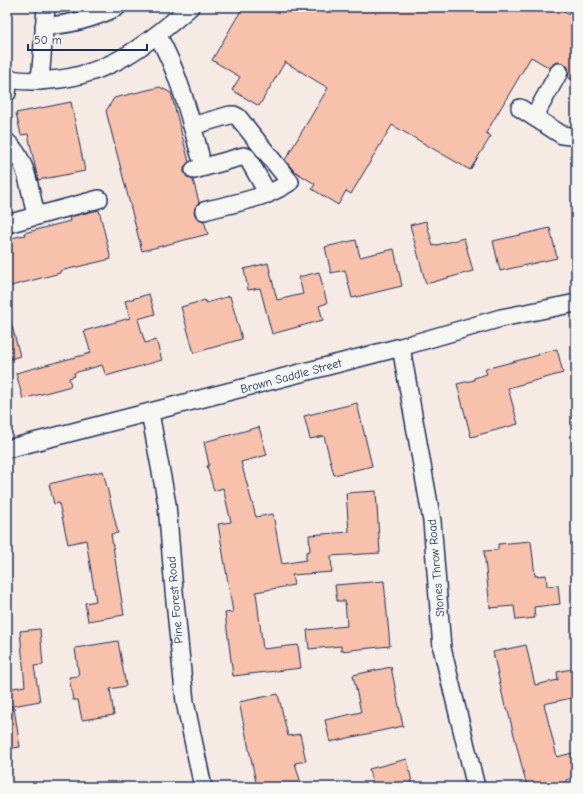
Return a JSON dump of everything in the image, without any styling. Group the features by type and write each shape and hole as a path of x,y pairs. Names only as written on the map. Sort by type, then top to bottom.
{"street":[{"path":"40,81 46,7"},
{"path":"44,26 80,21 98,16 117,7"},
{"path":"8,84 69,79 93,72 137,50 158,36 183,9"},
{"path":"158,36 182,89 192,126 197,162 244,156 247,157 268,194"},
{"path":"534,117 559,72"},
{"path":"520,108 562,135 576,135"},
{"path":"192,126 230,115 238,117 290,182 280,189 268,194 204,211"},
{"path":"7,142 15,149 21,161 36,216"},
{"path":"7,224 99,199"},
{"name":"Brown Saddle Street","path":"7,450 401,347 501,318 576,303"},
{"name":"Stones Throw Road","path":"401,347 432,522 442,648 476,787"},
{"name":"Pine Forest Road","path":"150,413 167,504 184,702 203,787"}],"building":[{"path":"243,7 567,7 564,12 576,18 576,82 568,77 568,67 563,63 554,63 550,68 531,57 486,133 491,136 470,170 392,125 351,194 346,191 338,205 312,189 315,184 294,171 285,160 328,88 285,62 259,106 232,90 240,77 212,60"},
{"path":"160,87 171,93 189,162 184,167 184,172 187,177 193,180 199,202 194,213 197,218 204,221 208,234 142,251 106,111 114,98"},
{"path":"71,102 85,171 38,180 28,134 21,135 16,113"},
{"path":"99,210 111,259 60,271 60,273 7,287 7,239 70,221 69,217"},
{"path":"426,221 433,246 464,238 473,271 426,284 410,225"},
{"path":"550,228 557,258 500,271 493,241"},
{"path":"356,240 360,257 394,249 402,286 352,298 345,270 331,273 325,247"},
{"path":"268,263 277,300 303,294 299,277 319,272 327,303 319,306 323,320 272,334 260,288 248,290 244,269"},
{"path":"149,294 155,314 138,319 145,343 156,340 162,360 106,376 102,365 74,373 75,376 69,378 71,386 23,399 16,373 91,353 84,331 130,318 125,301"},
{"path":"230,296 242,339 194,353 181,307 205,300 206,303"},
{"path":"11,322 20,356 7,360 7,323"},
{"path":"557,349 563,373 508,388 518,424 471,437 457,384 474,380 474,378 487,374 485,369"},
{"path":"357,403 372,466 334,475 324,436 310,439 304,416"},
{"path":"259,427 267,455 241,462 256,517 273,514 282,564 306,560 306,552 310,551 309,535 349,532 346,493 376,491 380,553 331,556 332,572 292,575 294,585 256,592 263,649 298,645 301,668 233,676 225,613 233,612 218,524 231,522 223,488 214,491 207,466 209,465 204,442"},
{"path":"103,471 118,533 111,534 124,615 88,621 85,603 96,601 86,540 68,544 59,503 54,504 49,484"},
{"path":"531,541 535,576 546,575 547,586 558,585 560,604 534,607 535,618 516,620 514,606 490,608 484,551 498,550 498,544"},
{"path":"384,581 390,646 341,651 341,646 309,649 307,630 347,626 345,601 337,601 335,585"},
{"path":"40,629 43,665 34,666 40,701 7,707 7,689 25,686 20,631"},
{"path":"118,641 126,686 110,689 114,715 82,720 78,700 73,700 69,677 79,676 75,648"},
{"path":"526,645 535,685 558,680 557,672 576,668 576,697 544,704 557,757 576,752 576,777 566,780 568,787 527,787 507,707 505,707 493,652"},
{"path":"391,667 403,726 330,742 325,720 361,712 353,675"},
{"path":"278,694 288,736 300,734 306,761 295,763 302,787 257,787 239,702"},
{"path":"14,708 20,747 7,749 7,709"},
{"path":"407,759 413,787 373,787 369,769"}]}
